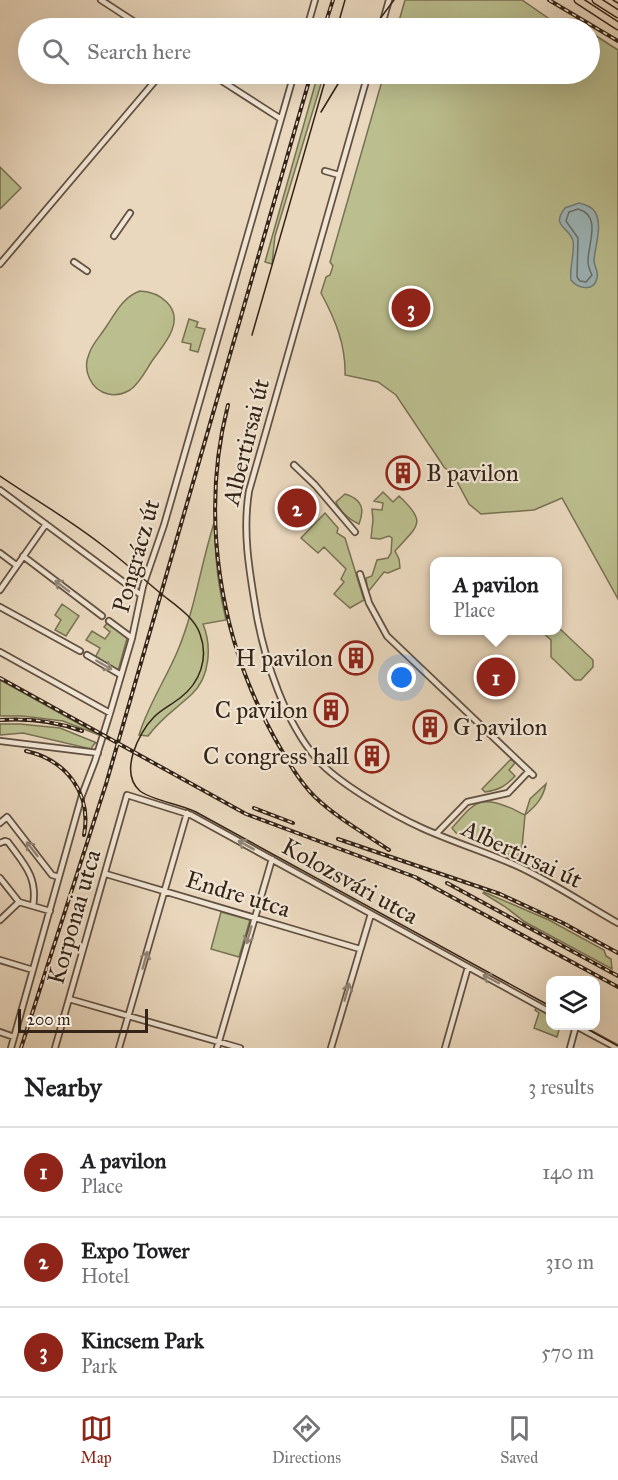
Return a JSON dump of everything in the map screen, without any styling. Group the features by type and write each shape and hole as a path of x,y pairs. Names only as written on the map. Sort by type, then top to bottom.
{"main road":[{"path":"578,0 618,26"},
{"path":"596,0 618,14"}],"street":[{"path":"101,0 129,18"},
{"path":"310,18 315,0"},
{"path":"384,18 389,0"},
{"path":"0,264 153,84"},
{"path":"227,84 281,119"},
{"name":"Pongrácz út","path":"11,1048 82,795 110,713 132,638 141,595 164,525 291,84"},
{"name":"Albertirsai út","path":"365,84 251,479 246,509 246,556 265,656 281,697 309,748 340,780 411,823 526,870 618,923"},
{"path":"325,171 339,175"},
{"path":"114,236 130,213"},
{"path":"74,262 87,271"},
{"path":"294,465 315,485 355,532"},
{"path":"0,490 141,595"},
{"path":"0,590 46,524"},
{"path":"0,553 16,565"},
{"path":"22,556 102,616"},
{"path":"360,574 369,603 387,636 531,773 508,793 467,802 436,834"},
{"path":"0,607 80,651"},
{"path":"109,621 132,638"},
{"path":"0,652 110,713"},
{"path":"87,655 121,675"},
{"path":"0,741 98,753"},
{"name":"Kolozsvári utca","path":"127,795 187,813 546,1010"},
{"name":"Korponai utca","path":"55,1048 127,795"},
{"path":"119,1048 187,813"},
{"path":"0,823 7,817 52,875 59,877"},
{"path":"0,843 8,842 31,874 36,892 33,906"},
{"path":"217,1048 272,859"},
{"name":"Endre utca","path":"106,874 360,949"},
{"path":"0,878 19,902 50,911"},
{"path":"0,920 19,902"},
{"path":"331,1048 371,914"},
{"path":"0,960 33,970"},
{"path":"445,1048 468,967"},
{"path":"69,999 240,1048"},
{"path":"570,1048 575,1030"},
{"path":"583,1030 617,1048"},
{"path":"0,1032 14,1036"}],"green space":[{"path":"405,0 522,0 548,18 400,18"},
{"path":"600,38 618,50 618,599 562,498 534,510 481,514 469,504 454,476 444,467 396,395 378,382 345,375 344,353 339,332 321,293 326,277 330,275 333,266 330,262 381,84 600,84"},
{"path":"315,84 321,84 275,236 272,264 265,262"},
{"path":"0,167 21,188 0,209"},
{"path":"140,291 155,294 167,302 174,314 172,330 134,387 122,394 102,392 93,384 87,373 89,354 120,306"},
{"path":"189,319 198,322 196,327 205,329 198,352 190,350 191,344 182,342"},
{"path":"383,492 393,502 399,496 417,518 414,529 395,551 400,568 388,573 384,572 368,592 366,578 372,576 377,560 388,558 391,553 392,538 389,536 380,539 371,538 372,509 382,510 383,503 374,501"},
{"path":"345,494 361,505 362,514 359,524 345,515 336,502"},
{"path":"325,513 338,528 337,533 345,538 364,600 350,608 334,594 344,582 341,579 346,569 324,547 318,553 301,538"},
{"path":"216,517 217,569 226,620 203,624 208,642 208,661 198,687 148,736 139,735 184,634"},
{"path":"62,604 79,616 66,636 55,630 61,620 55,615"},
{"path":"108,622 128,635 118,671 95,658 100,648 86,640 92,631 105,639 110,632 104,627"},
{"path":"562,631 593,660 593,667 581,680 575,680 551,657 551,640 545,635 562,635"},
{"path":"0,680 99,735 63,721 0,716"},
{"path":"0,724 60,728 97,743 91,749 23,733 0,735"},
{"path":"511,759 515,763 509,770 515,776 502,787 485,792 482,789"},
{"path":"546,784 538,801 525,815 530,799"},
{"path":"482,802 498,803 525,815 522,848 517,858 456,833 452,828 470,808"},
{"path":"484,892 549,920 604,950 606,956 611,959 612,969 525,922"},
{"path":"221,912 250,920 239,957 211,949"},
{"path":"537,1007 546,1013 546,1030 559,1030 557,1037 534,1028 539,1013 535,1010"}],"water":[{"path":"579,203 594,210 598,223 594,260 597,278 593,285 586,288 571,280 573,241 560,223 561,214 565,208"}],"tram line":[{"path":"340,18 345,0"},
{"path":"380,18 394,0"},
{"path":"613,0 618,3"},
{"path":"252,335 324,84"},
{"path":"321,112 338,84"},
{"path":"0,476 109,551 182,610 197,627 203,643 203,661 193,685 180,698 154,717 142,733 133,753 131,774 140,791 196,812 546,1004"},
{"path":"589,1030 618,1046"}],"railway":[{"path":"327,18 333,0"},
{"path":"549,0 579,18"},
{"path":"600,30 618,41"},
{"path":"21,1048 106,784 308,84"},
{"path":"228,405 220,446 216,489 216,532 220,575 228,617 240,659 255,699 274,737 303,783 332,812 389,850"},
{"path":"0,678 246,814 415,877 618,987"},
{"path":"0,720 42,721 82,731"},
{"path":"26,751 53,762 73,781 84,805 84,835"},
{"path":"254,808 293,823"},
{"path":"338,839 500,894 563,923 618,953"},
{"path":"447,883 618,976"}],"place":[{"name":"Kincsem Park","path":"411,308"},
{"name":"B pavilon","path":"403,473"},
{"name":"Expo Tower","path":"297,508"},
{"name":"H pavilon","path":"356,658"},
{"name":"A pavilon","path":"496,677"},
{"name":"C pavilon","path":"331,710"},
{"name":"G pavilon","path":"430,727"},
{"name":"C congress hall","path":"372,756"}]}
